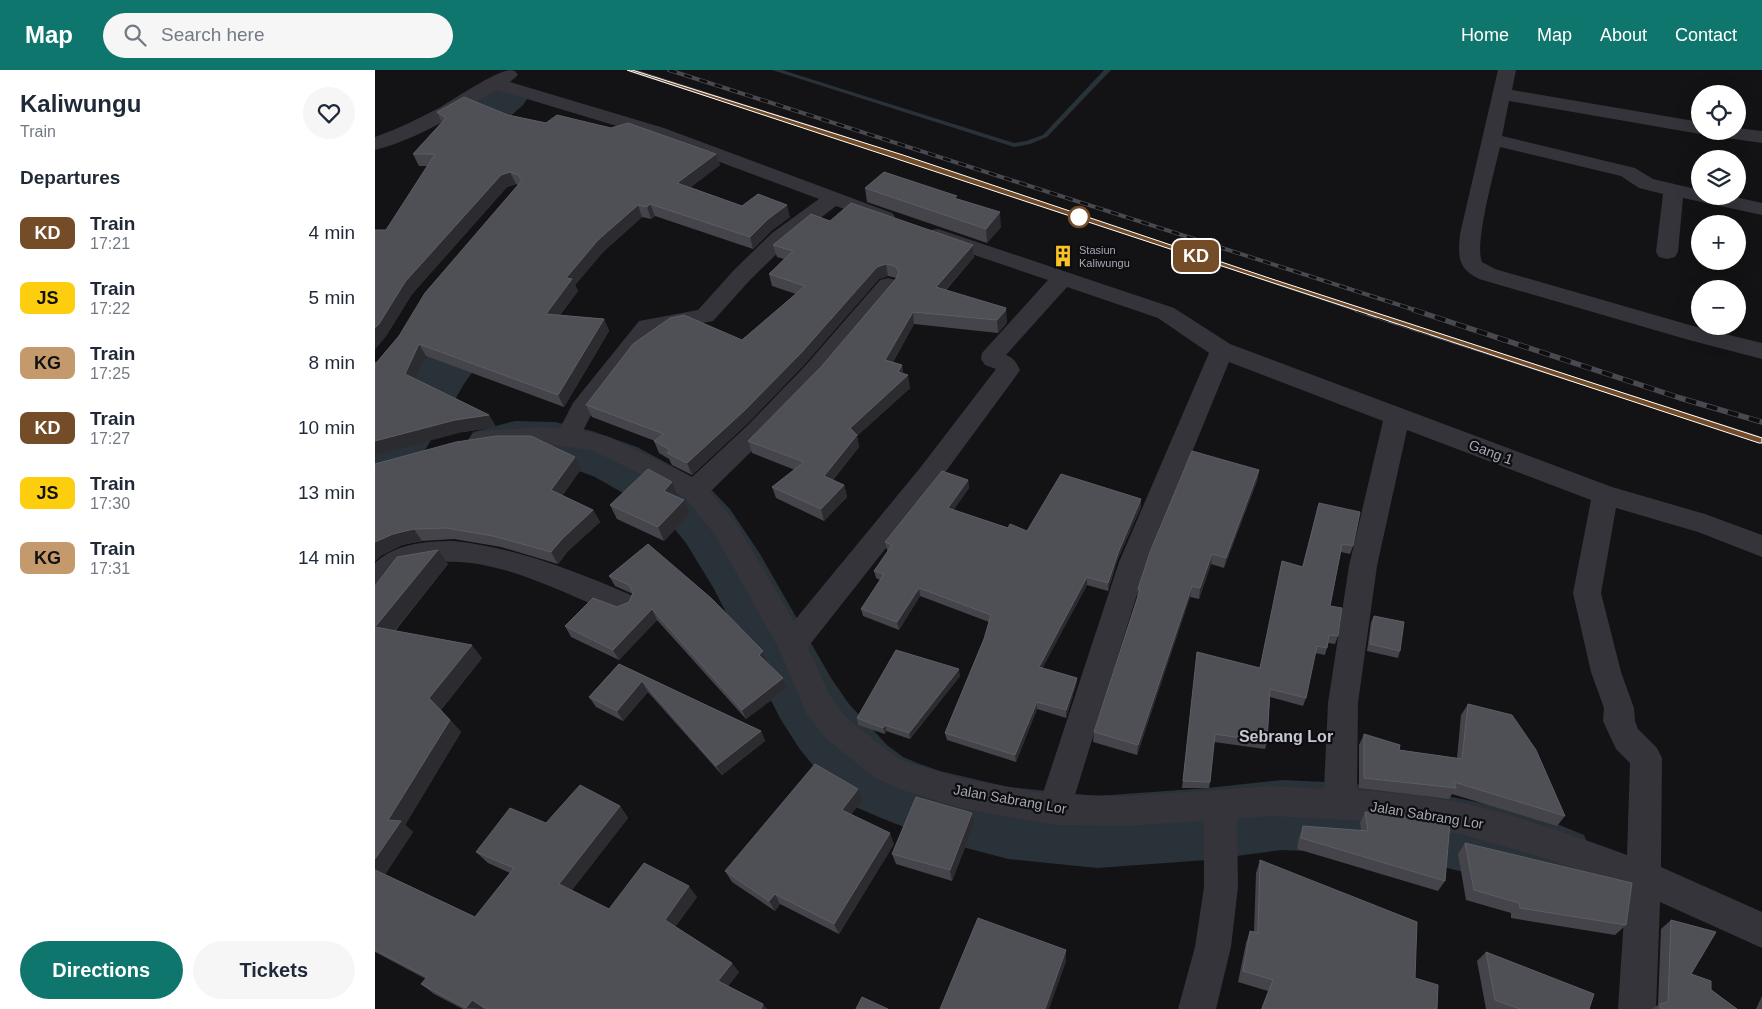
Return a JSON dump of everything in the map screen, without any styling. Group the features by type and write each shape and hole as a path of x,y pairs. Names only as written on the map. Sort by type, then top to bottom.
{"street":[{"path":"375,144 403,135 430,122 517,70"},
{"path":"1507,70 1471,234 1469,257 1471,264 1476,270 1678,330 1762,351"},
{"name":"Gang 1","path":"494,83 657,132 832,198 1166,314 1222,350 1605,495 1705,524 1762,546"},
{"path":"1502,94 1691,126"},
{"path":"1746,135 1762,137"},
{"path":"1492,140 1628,172 1646,184 1691,194"},
{"path":"1667,252 1674,191"},
{"path":"567,438 582,409 647,326 705,316 742,275 780,238 832,198"},
{"path":"1743,205 1762,209"},
{"path":"792,645 971,421 1008,370 1005,364 993,358 994,353 1063,278"},
{"path":"694,492 814,372 888,285"},
{"path":"1054,810 1133,562 1222,350"},
{"path":"1340,803 1343,703 1363,566 1397,416"},
{"name":"Jalan Sabrang Lor","path":"453,446 488,439 521,436 567,438 598,443 670,477 694,492 725,528 792,645 817,703 836,728 885,767 901,775 965,794 1054,810 1127,812 1220,819 1270,800 1398,808 1464,819 1551,844 1644,887 1762,930"},
{"path":"1605,495 1587,593 1606,672 1619,708 1619,720 1627,739 1646,758 1644,887 1637,1009"},
{"path":"375,581 387,568 401,560 418,554 440,551 467,552 553,574 623,604"},
{"path":"1197,1009 1213,947 1221,887 1220,819"}],"building":[{"path":"464,97 508,115 546,123 557,115 611,128 628,123 716,154 677,183 742,206 758,194 787,205 768,219 750,237 650,204 647,207 638,205 598,240 566,278 572,279 546,314 604,319 558,395 419,344 405,374 489,415 455,420 375,441 375,363 399,336 425,293 522,180 518,175 510,172 501,175 405,282 375,328 375,230 386,230 435,154 413,154 446,118 437,112"},
{"path":"884,172 957,196 954,198 1000,212 986,229 865,188"},
{"path":"851,203 973,245 936,287 1006,308 997,320 913,312 885,360 902,365 898,372 908,375 850,428 857,435 824,476 844,485 821,509 772,487 804,462 748,441 821,367 896,279 899,272 895,266 886,264 877,267 801,353 744,411 687,463 667,453 670,450 654,441 664,434 586,405 633,344 670,318 684,315 742,340 805,286 769,274 793,251 773,245 811,214 830,221"},
{"path":"496,436 531,436 575,457 551,490 593,510 551,552 493,536 446,528 414,529 393,534 375,542 375,464 456,442"},
{"path":"1192,451 1259,470 1226,558 1212,554 1200,588 1192,586 1138,745 1094,732 1140,590 1138,589 1150,552"},
{"path":"648,469 672,482 664,491 684,500 658,527 610,505"},
{"path":"942,471 968,480 948,508 1008,528 1010,524 1027,531 1061,474 1141,499 1118,553 1108,583 1087,577 1039,667 1077,678 1066,710 1037,702 1015,755 945,733 984,639 991,615 919,588 897,622 861,609 884,574 874,571 892,545 885,542"},
{"path":"1319,503 1360,512 1353,546 1342,544 1330,606 1342,608 1338,636 1329,635 1327,648 1317,646 1306,698 1270,689 1267,742 1215,734 1210,782 1183,781 1197,652 1260,668 1282,561 1303,567"},
{"path":"648,544 711,598 763,651 759,655 783,678 742,710 652,609 613,650 565,626 593,598 617,607 629,602 633,593 629,585 609,576"},
{"path":"438,550 375,627 375,586 397,557"},
{"path":"1374,616 1404,622 1400,651 1370,644"},
{"path":"375,627 472,645 429,698 450,720 388,820 401,821 375,859"},
{"path":"896,650 959,669 909,733 885,725 883,728 857,718"},
{"path":"619,664 761,731 716,766 642,681 617,711 589,697"},
{"path":"1468,704 1512,715 1536,750 1565,816 1454,782 1456,788 1364,778 1364,734 1400,745 1399,750 1462,759"},
{"path":"815,764 858,789 842,810 890,833 834,924 775,894 769,901 725,871"},
{"path":"580,785 620,806 559,884 609,909 644,863 689,886 665,920 732,963 718,981 763,1004 761,1009 487,1009 472,1000 466,1008 421,984 427,977 375,950 375,870 475,917 514,868 476,852 510,808 546,823"},
{"path":"916,797 972,813 950,870 892,854"},
{"path":"1365,812 1404,814 1450,822 1445,881 1301,838 1303,826 1368,831"},
{"path":"1465,843 1632,883 1626,925 1520,908 1519,903 1474,890"},
{"path":"1260,860 1417,922 1415,978 1438,985 1437,1009 1262,1009 1273,980 1243,971 1250,931 1258,933"},
{"path":"978,918 1066,950 1045,1009 940,1009"},
{"path":"1671,920 1716,932 1691,974 1711,981 1711,990 1737,1009 1660,1009 1660,1004 1668,1002"},
{"path":"1486,952 1594,994 1589,1009 1520,1009 1495,1000"},
{"path":"862,997 888,1009 856,1009"}],"waterway":[{"path":"775,70 1014,145 1028,143 1045,136 1108,70"},
{"path":"508,96 478,121 475,130 484,139 529,144"},
{"path":"378,478 443,373 501,296"},
{"path":"494,447 515,442 555,443 571,446 616,462 686,501 708,526 737,572 806,699 824,726 861,769 877,781 907,794 940,806 1008,823 1097,832 1207,824 1282,815 1348,818 1447,832 1501,844 1557,861"}],"railway":[{"path":"630,70 835,135 1361,311"},
{"path":"669,70 1418,311"},
{"path":"1357,310 1762,440"},
{"path":"1414,310 1680,398 1762,422"}],"train":[{"name":"KD","path":"630,70 900,156 1672,413 1762,440"}],"place":[{"name":"Stasiun Kaliwungu","path":"1063,256"}],"district":[{"name":"Sebrang Lor","path":"1286,736"}]}
